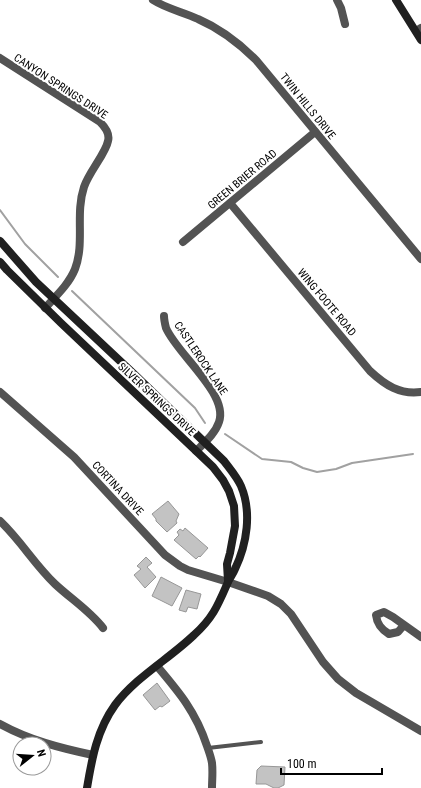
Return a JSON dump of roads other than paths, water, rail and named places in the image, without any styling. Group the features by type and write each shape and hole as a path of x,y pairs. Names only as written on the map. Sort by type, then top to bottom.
{"street":[{"name":"TWIN HILLS DRIVE","path":"153,0 167,8 214,26 241,45 256,60 421,259"},
{"path":"337,0 341,8 345,24"},
{"path":"396,0 418,30 421,40"},
{"name":"CANYON SPRINGS DRIVE","path":"0,58 100,122 106,129 108,138 106,147 88,177 81,194 79,213 80,247 75,270 65,286 45,308"},
{"name":"GREEN BRIER ROAD","path":"183,242 315,132"},
{"name":"WING FOOTE ROAD","path":"230,203 374,374 394,389 408,393 421,392"},
{"name":"SILVER SPRINGS DRIVE","path":"0,241 21,266 224,461 241,487 245,502 247,518 245,538 236,569 228,582 221,600 204,626 134,685 116,704 102,726 93,755 87,788"},
{"name":"SILVER SPRINGS DRIVE","path":"0,262 45,308 196,451 223,480 229,491 234,506 235,526 227,564 228,582"},
{"name":"CASTLEROCK LANE","path":"164,316 166,328 170,335 218,401 220,411 219,424 196,451"},
{"name":"CORTINA DRIVE","path":"0,392 74,457 165,555 188,570 268,596 281,604 291,614 323,662 338,679 356,693 421,731"},
{"path":"0,522 21,543 47,576 93,616 103,628"},
{"path":"404,625 421,637"},
{"path":"157,666 185,700 201,729 212,762 212,788"},
{"path":"0,724 26,737 49,745 93,755"}],"lane":[{"path":"208,748 261,742"}],"waterway":[{"path":"0,210 25,244 58,277"},
{"path":"72,291 195,408 205,423"},
{"path":"225,434 262,459 291,462 303,468 317,472 336,469 352,463 413,454"}]}
